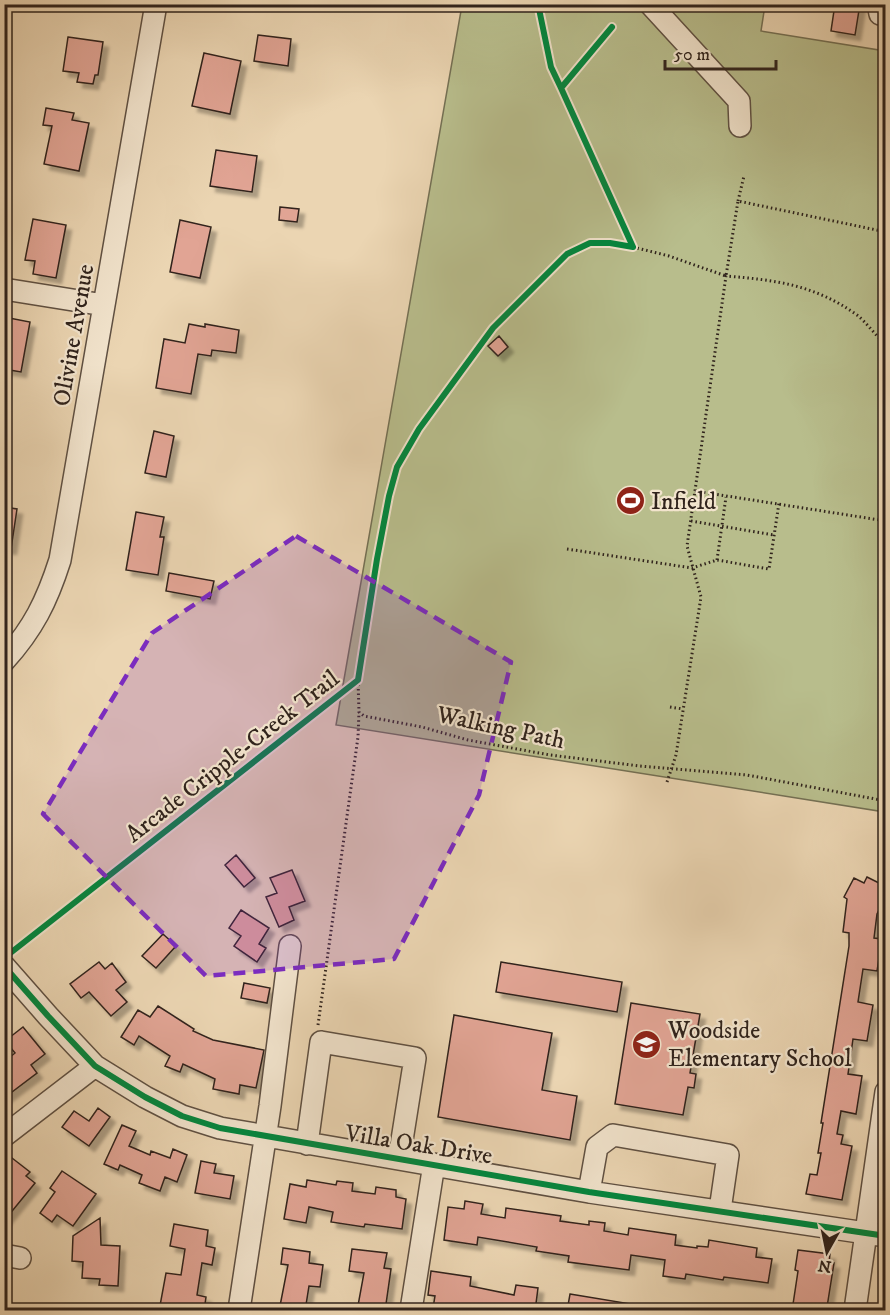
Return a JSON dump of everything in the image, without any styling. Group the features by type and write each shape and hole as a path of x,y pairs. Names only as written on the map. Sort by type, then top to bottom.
{"street":[{"name":"Olivine Avenue","path":"4,661 22,642 34,623 50,593 60,560 156,4"},
{"path":"650,4 739,101 740,126"},
{"path":"4,289 104,305"},
{"path":"239,1311 266,1137 290,946"},
{"name":"Villa Oak Drive","path":"4,966 95,1066 145,1097 182,1116 220,1128 590,1192 876,1235"},
{"path":"307,1144 321,1042 415,1058 399,1159"},
{"path":"4,1136 95,1066"},
{"path":"855,1311 876,1235 885,1092"},
{"path":"590,1192 597,1147 613,1135 728,1155 720,1210"},
{"path":"411,1311 434,1164"}],"path":[{"path":"667,782 676,755 701,597 687,546 726,276 744,176"},
{"path":"738,201 885,232"},
{"path":"628,237 633,247"},
{"path":"622,245 669,256 726,276 791,284 828,297 859,316 885,345"},
{"path":"695,491 885,521"},
{"path":"717,560 726,496"},
{"path":"567,549 692,568 717,560 769,569 779,503"},
{"path":"691,521 774,535"},
{"path":"321,1042 317,1020 358,737 358,680"},
{"path":"670,707 683,709"}],"highlighted area":[{"path":"296,536 511,662 479,795 394,959 206,976 43,814 152,633"}],"green space":[{"path":"462,5 765,5 761,31 885,51 885,812 336,725"}],"building":[{"path":"835,4 860,4 855,35 831,31"},
{"path":"258,35 291,39 288,66 254,61"},
{"path":"68,37 103,42 98,75 95,75 93,84 77,82 79,73 63,71"},
{"path":"204,53 241,61 230,114 192,106"},
{"path":"46,108 74,113 72,120 89,123 79,171 44,164 52,126 43,125"},
{"path":"216,150 257,156 252,192 210,186"},
{"path":"280,207 299,209 297,222 279,220"},
{"path":"33,219 66,225 56,278 33,274 35,261 25,260"},
{"path":"180,220 211,227 200,278 170,272"},
{"path":"4,317 30,322 21,372 4,369"},
{"path":"189,324 205,327 205,324 239,330 236,353 212,350 211,356 198,354 191,394 156,388 164,339 185,343"},
{"path":"499,336 508,347 498,356 488,346"},
{"path":"154,431 174,436 166,477 145,473"},
{"path":"4,507 17,509 11,549 4,548"},
{"path":"136,512 164,517 160,537 164,537 158,575 126,570"},
{"path":"169,573 214,581 210,599 166,591"},
{"path":"236,855 255,878 244,887 225,865"},
{"path":"292,870 305,901 289,907 294,920 279,927 266,897 277,893 270,878"},
{"path":"867,877 885,886 885,898 877,914 874,938 882,939 877,971 863,969 858,1002 873,1005 867,1041 853,1039 848,1074 862,1076 856,1114 841,1111 837,1134 843,1135 841,1144 852,1146 842,1200 806,1194 810,1174 817,1175 821,1153 818,1153 823,1123 821,1123 849,946 849,933 843,932 847,899 844,897 854,878 864,883"},
{"path":"241,910 269,928 259,944 266,948 257,962 234,946 241,936 229,928"},
{"path":"163,934 176,946 156,968 142,956"},
{"path":"99,962 105,969 112,963 126,982 116,990 127,1002 111,1016 89,992 81,998 70,984"},
{"path":"501,962 622,982 617,1012 496,992"},
{"path":"244,983 270,988 267,1003 241,998"},
{"path":"631,1003 700,1014 690,1073 696,1074 694,1088 688,1087 683,1115 615,1104"},
{"path":"158,1006 194,1029 193,1031 213,1040 264,1050 256,1088 240,1085 239,1094 213,1089 215,1079 183,1064 180,1072 165,1066 170,1056 139,1036 134,1045 121,1037 138,1010 150,1017"},
{"path":"454,1015 552,1033 542,1090 577,1096 570,1140 438,1117"},
{"path":"23,1027 45,1054 31,1065 37,1073 4,1098 4,1062 15,1053 5,1041"},
{"path":"98,1108 110,1117 89,1146 62,1127 74,1111 89,1121"},
{"path":"122,1125 136,1131 129,1146 150,1155 151,1151 170,1158 173,1149 187,1155 177,1182 165,1177 160,1191 139,1183 142,1175 120,1165 118,1170 104,1164"},
{"path":"12,1158 30,1172 26,1176 35,1183 4,1221 4,1167"},
{"path":"201,1161 216,1164 214,1173 234,1176 230,1199 195,1193"},
{"path":"62,1171 96,1194 73,1226 57,1215 52,1222 40,1213 55,1192 50,1188"},
{"path":"307,1180 336,1185 337,1181 353,1183 352,1191 375,1194 376,1187 396,1190 396,1197 406,1199 402,1229 331,1222 333,1212 309,1207 306,1223 284,1219 290,1184 306,1187"},
{"path":"465,1201 483,1204 481,1214 505,1218 506,1208 561,1216 560,1221 589,1225 589,1221 605,1223 604,1231 628,1235 629,1228 676,1235 675,1245 708,1247 709,1240 757,1248 756,1257 772,1259 768,1283 724,1277 723,1280 686,1274 685,1279 663,1276 665,1260 631,1255 629,1270 568,1262 569,1256 536,1251 537,1247 478,1237 477,1245 444,1240 448,1207 464,1209"},
{"path":"100,1218 101,1245 120,1246 118,1286 99,1285 100,1279 82,1278 83,1262 72,1261 73,1236"},
{"path":"174,1224 208,1230 206,1246 215,1248 212,1265 202,1263 197,1295 206,1297 204,1311 159,1311 166,1273 181,1275 185,1249 170,1246"},
{"path":"283,1248 310,1252 309,1263 323,1265 320,1287 309,1286 305,1311 279,1311 288,1265 281,1264"},
{"path":"352,1249 387,1253 384,1268 391,1269 385,1311 357,1311 364,1273 349,1271"},
{"path":"798,1250 830,1254 829,1263 834,1263 827,1307 812,1305 811,1311 792,1311 798,1271 795,1270"},
{"path":"431,1271 471,1277 470,1286 514,1295 516,1285 538,1288 535,1311 450,1311 433,1308 435,1296 428,1295"},
{"path":"570,1294 631,1304 630,1311 567,1311"}],"cycle path":[{"path":"538,4 551,67 561,88"},
{"path":"612,27 561,88 633,247"},
{"name":"Arcade Cripple-Creek Trail","path":"4,958 358,680 389,496 397,467 419,429 493,328 567,254 590,243 610,243 633,247"},
{"path":"4,966 95,1066 145,1097 182,1116 220,1128 589,1192 886,1236"}],"place":[{"name":"Infield","path":"630,501"},
{"name":"Woodside Elementary School","path":"647,1044"}]}
